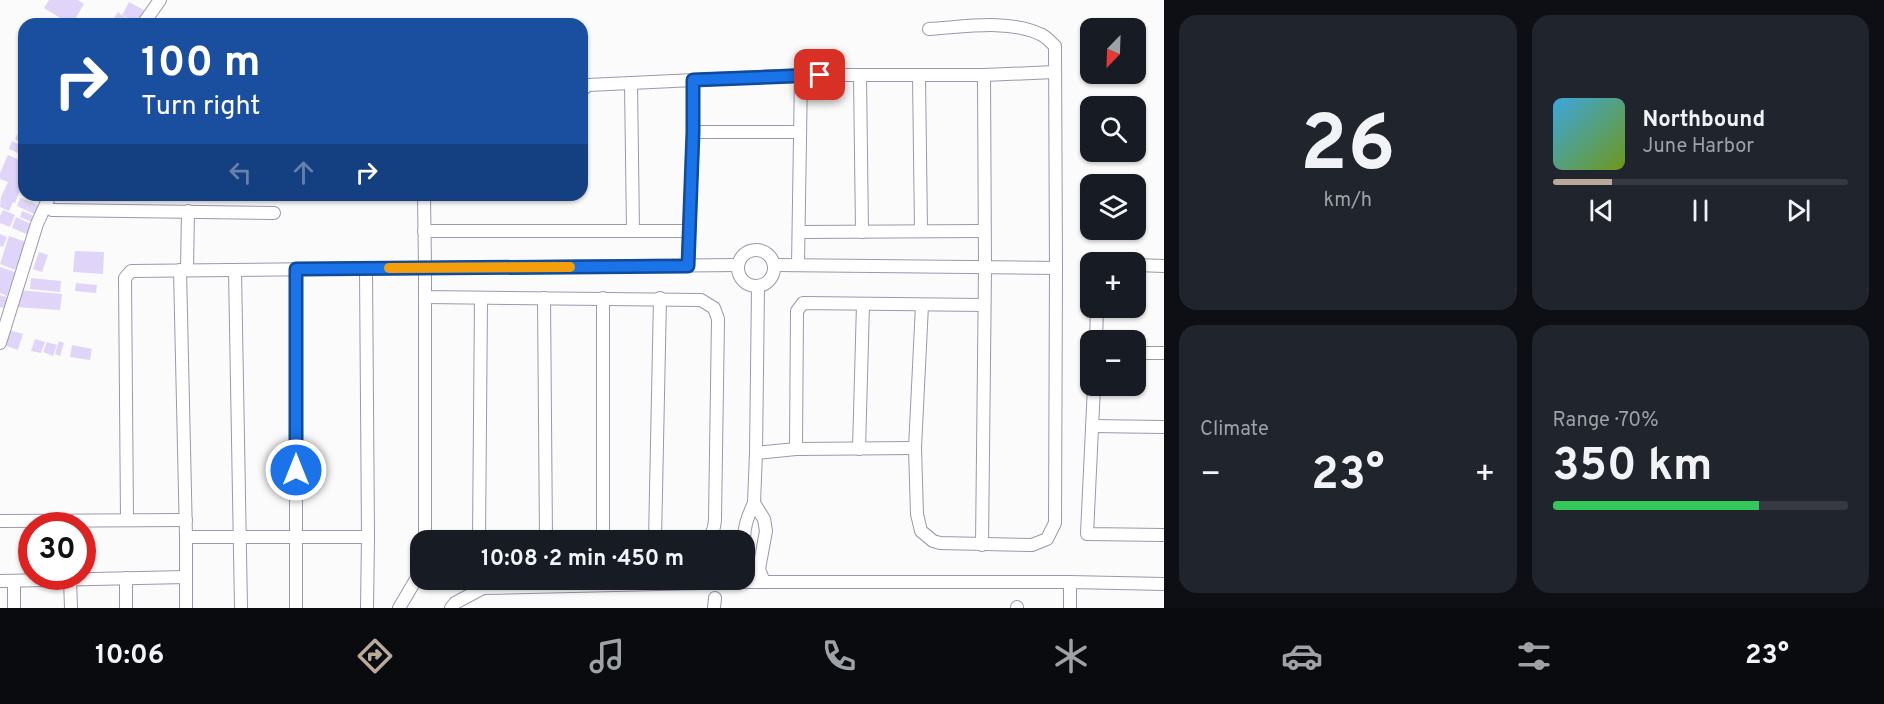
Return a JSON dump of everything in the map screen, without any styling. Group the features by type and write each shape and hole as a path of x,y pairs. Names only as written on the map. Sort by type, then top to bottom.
{"street":[{"path":"147,18 159,0"},
{"path":"922,305 915,448 917,514 921,531 940,543 1032,545 1047,539 1055,523 1054,46 1042,35 1022,28 999,26 929,29"},
{"path":"588,85 801,75 984,75 1055,72"},
{"path":"798,265 801,75"},
{"path":"860,75 862,232"},
{"path":"919,75 921,231"},
{"path":"982,545 984,75"},
{"path":"688,266 693,80"},
{"path":"631,83 633,231"},
{"path":"693,132 800,132"},
{"path":"0,343 37,224 47,201"},
{"path":"424,201 425,530"},
{"path":"52,210 274,213"},
{"path":"186,608 184,270 188,212"},
{"path":"424,231 689,231"},
{"path":"799,232 984,231"},
{"path":"759,250 770,255 775,265 775,272 769,282 758,287 743,281 738,271 740,260 748,251 759,250"},
{"path":"127,519 125,278 131,271 738,265"},
{"path":"775,265 1056,268"},
{"path":"1146,265 1164,266"},
{"path":"296,269 296,608"},
{"path":"366,269 367,608"},
{"path":"235,270 241,608"},
{"path":"744,530 746,519 754,503 758,287"},
{"path":"424,297 660,298 701,300 714,308 718,319 714,530"},
{"path":"479,530 481,298"},
{"path":"544,298 546,530"},
{"path":"603,298 603,530"},
{"path":"655,530 660,298"},
{"path":"796,449 797,311 803,303 984,305"},
{"path":"859,448 862,304"},
{"path":"1146,353 1164,353"},
{"path":"1094,396 1087,534 1164,535"},
{"path":"1092,426 1164,427"},
{"path":"756,453 796,449 915,448"},
{"path":"754,503 764,519 766,531 759,569 764,582"},
{"path":"0,521 186,520"},
{"path":"186,537 368,537"},
{"path":"96,579 186,577"},
{"path":"126,578 126,608"},
{"path":"0,581 18,581"},
{"path":"14,581 14,608"},
{"path":"755,582 1070,582 1164,585"},
{"path":"1070,582 1070,608"},
{"path":"399,608 410,589"},
{"path":"70,590 71,608"},
{"path":"451,608 454,603 479,590"}],"building":[{"path":"49,0 78,0 84,4 76,18 60,18 44,8"},
{"path":"129,2 144,10 140,18 128,18 122,15"},
{"path":"118,12 126,18 114,18"},
{"path":"12,141 18,144 18,153 9,149"},
{"path":"8,155 18,159 18,196 9,211 0,207 1,197 8,182 0,179 0,173"},
{"path":"19,201 28,201 40,206 36,215 17,206"},
{"path":"3,210 15,215 10,227 0,223"},
{"path":"22,211 37,217 34,223 20,217"},
{"path":"16,217 33,225 29,235 12,228"},
{"path":"0,234 7,237 3,247 0,246"},
{"path":"9,236 26,242 15,270 0,264"},
{"path":"75,251 104,252 103,274 73,272"},
{"path":"39,252 48,255 42,272 33,269"},
{"path":"0,267 15,272 7,296 0,293"},
{"path":"31,278 61,281 60,292 30,289"},
{"path":"76,283 97,285 96,293 75,291"},
{"path":"18,290 62,294 60,310 16,307"},
{"path":"0,295 10,298 6,309 0,307"},
{"path":"9,330 23,334 18,350 4,345"},
{"path":"35,339 45,342 41,353 31,351"},
{"path":"59,341 64,343 60,356 55,354"},
{"path":"47,342 57,345 53,356 43,352"},
{"path":"72,345 92,349 90,360 70,357"}],"slow traffic":[{"path":"389,268 570,267"}],"route":[{"path":"296,470 296,269 688,266 693,80 820,75"}]}
